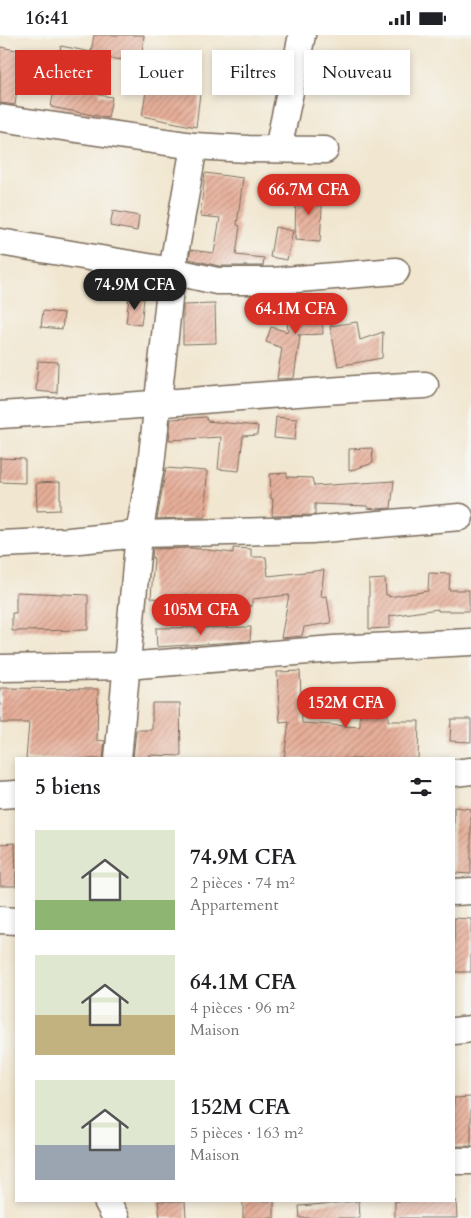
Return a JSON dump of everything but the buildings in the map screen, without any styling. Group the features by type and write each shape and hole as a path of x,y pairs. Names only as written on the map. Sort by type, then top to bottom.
{"street":[{"path":"278,149 302,35"},
{"path":"0,118 194,146 326,150"},
{"path":"118,757 138,534 152,465 172,271 194,146"},
{"path":"0,242 172,271 217,281 273,281 396,271"},
{"path":"0,415 158,405 286,392 425,385"},
{"path":"0,544 69,541 138,534 311,530 460,517"},
{"path":"0,668 126,666 333,649 471,642"},
{"path":"455,773 471,771"},
{"path":"0,795 15,794"},
{"path":"455,892 471,891"},
{"path":"0,920 15,921"},
{"path":"455,1031 471,1029"},
{"path":"455,1161 471,1161"},
{"path":"108,1202 116,1218"}]}
